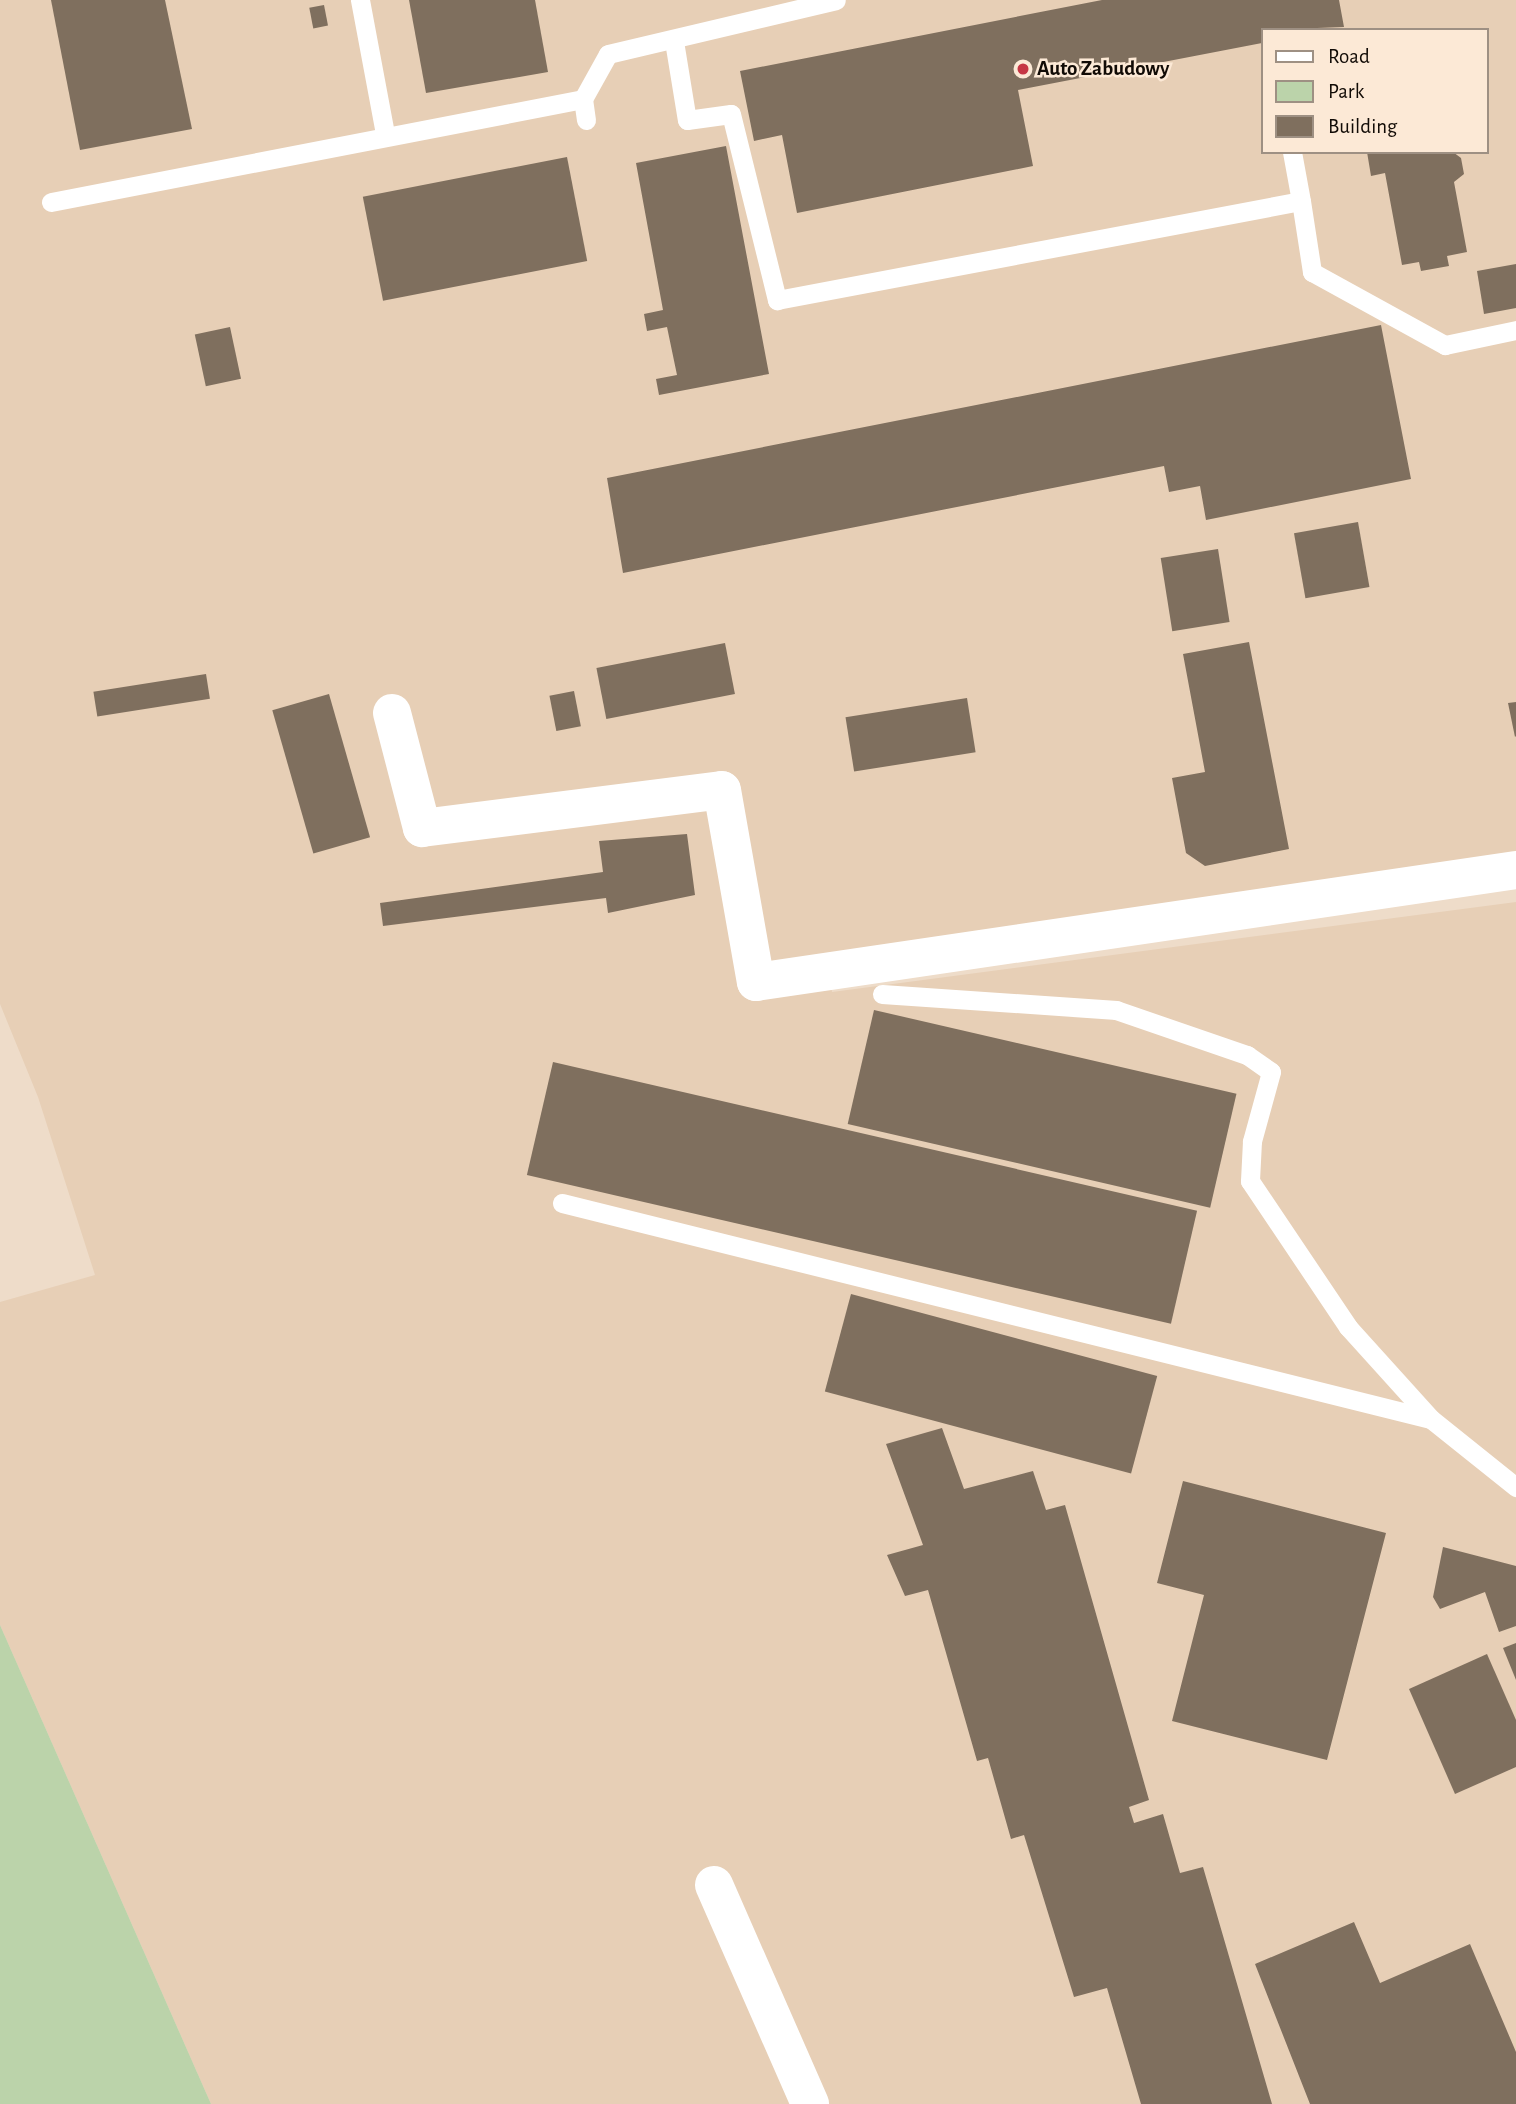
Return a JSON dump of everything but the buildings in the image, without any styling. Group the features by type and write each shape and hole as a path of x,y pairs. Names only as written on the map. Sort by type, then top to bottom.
{"street":[{"path":"392,713 422,828 722,790 756,982 1516,870"},
{"path":"714,1885 810,2104"}],"lane":[{"path":"360,0 386,134"},
{"path":"586,120 583,99 608,54 674,41 836,0"},
{"path":"674,41 687,120 731,114 777,300 1301,201"},
{"path":"51,202 386,134 583,99"},
{"path":"1292,154 1312,272 1446,345 1516,330"},
{"path":"883,993 1116,1010 1247,1055 1271,1072 1252,1141 1250,1181 1348,1327 1431,1419 1516,1487"},
{"path":"562,1203 1431,1419"}],"shaded area":[{"path":"0,0 1516,0 1516,855 825,954 832,992 1516,902 1516,2104 211,2104 0,1625 0,1302 95,1275 38,1097 0,1004"}],"green space":[{"path":"0,1625 211,2104 0,2104"}],"place":[{"name":"Auto Zabudowy","path":"1023,69"}]}
